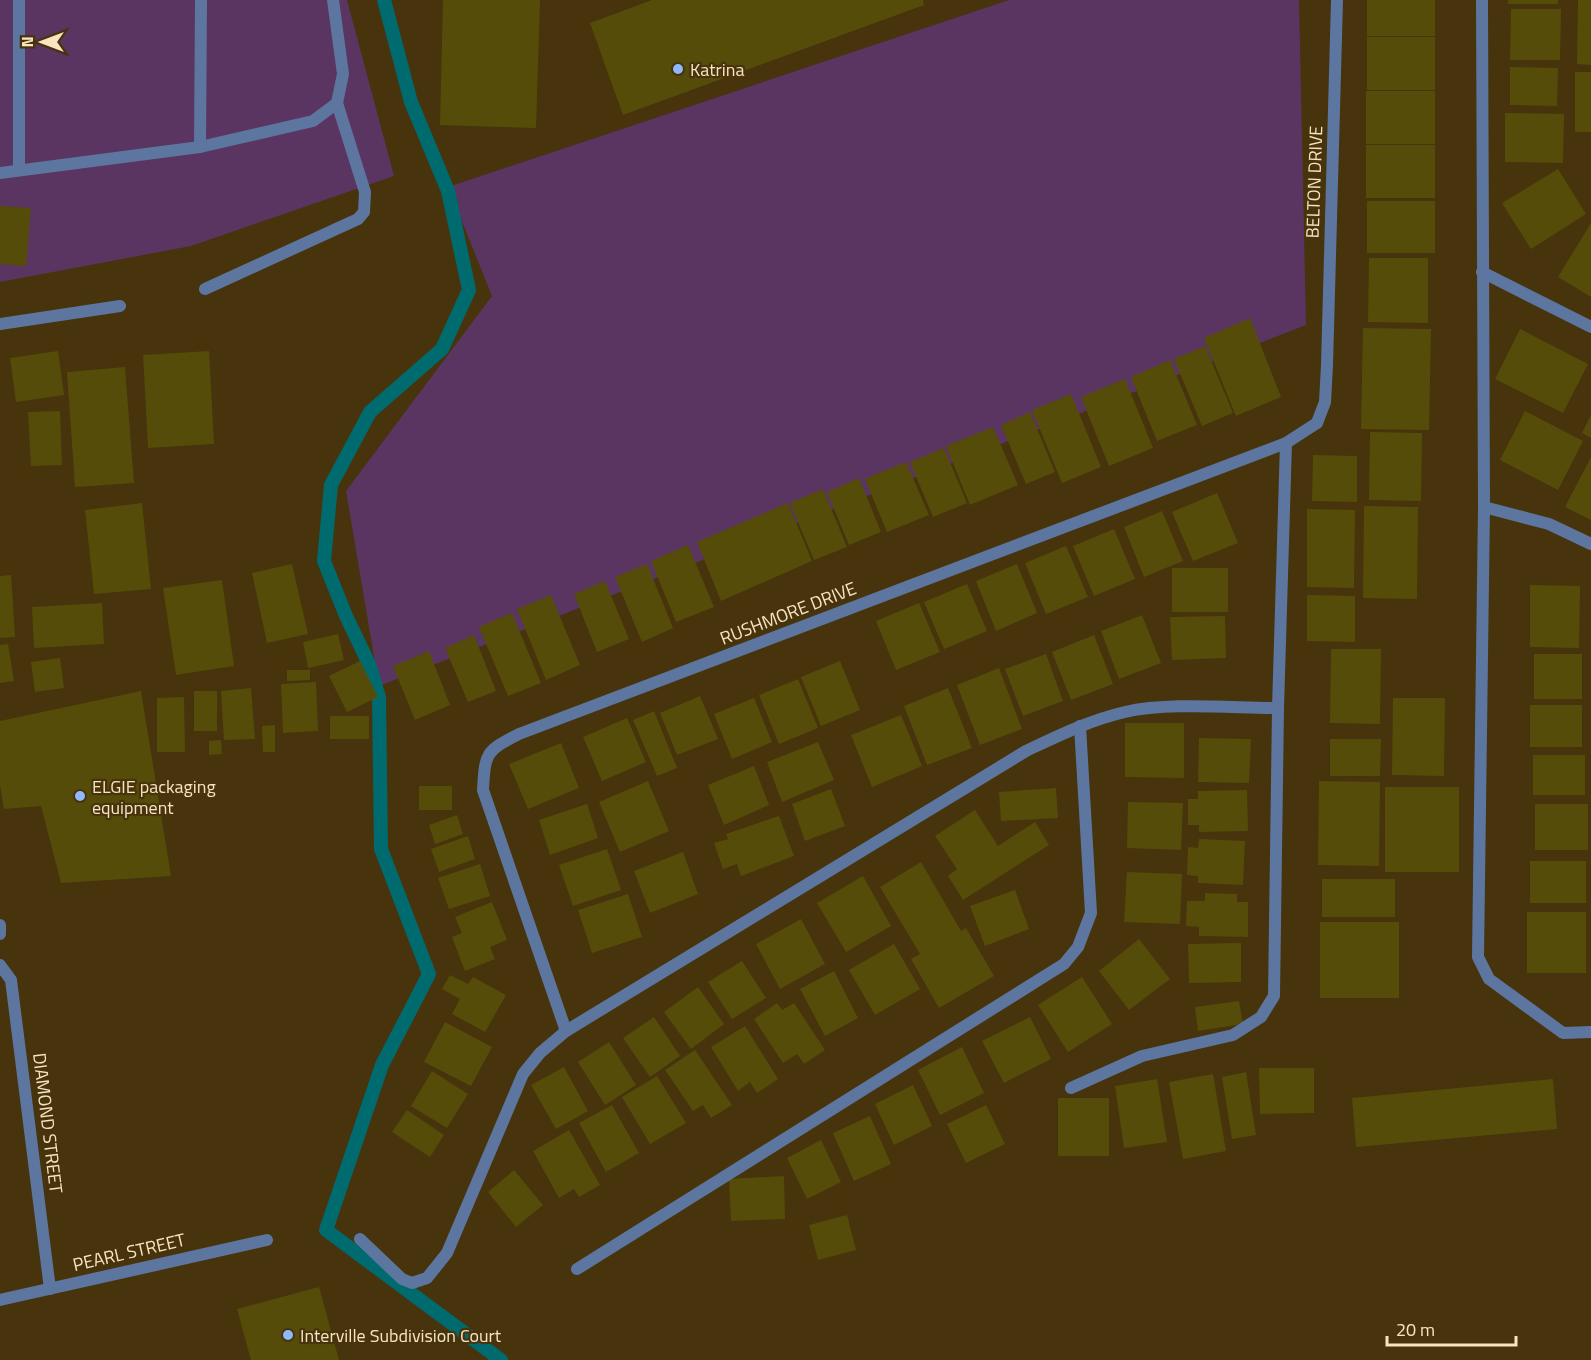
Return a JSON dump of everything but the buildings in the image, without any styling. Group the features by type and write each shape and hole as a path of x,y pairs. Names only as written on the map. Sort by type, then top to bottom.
{"street":[{"path":"19,0 19,171"},
{"path":"200,147 201,0"},
{"path":"205,289 358,219 364,212 365,192 337,104 343,74 333,0"},
{"name":"BELTON DRIVE","path":"1327,364 1337,0"},
{"path":"1482,0 1484,507 1478,957 1490,979 1563,1033 1591,1032"},
{"path":"0,173 200,147 313,121 337,104"},
{"path":"1482,272 1591,327"},
{"path":"0,324 120,306"},
{"name":"RUSHMORE DRIVE","path":"566,1030 483,790 484,763 493,747 519,734 1287,443 1317,423 1325,402 1327,364"},
{"path":"1071,1088 1142,1056 1233,1035 1261,1017 1274,996 1278,708 1287,443"},
{"path":"1484,507 1549,524 1591,544"},
{"path":"360,1239 402,1279 412,1283 427,1278 447,1253 523,1074 540,1053 566,1030 1026,751 1080,726 1127,711 1170,707 1278,708"},
{"path":"577,1269 1064,963 1078,947 1091,913 1080,726"},
{"path":"0,925 0,934"},
{"name":"DIAMOND STREET","path":"0,965 11,980 50,1289"},
{"name":"PEARL STREET","path":"0,1300 267,1240"}],"shaded area":[{"path":"0,0 347,0 394,176 191,246 0,282"},
{"path":"1009,0 1299,0 1306,325 379,686 346,491 492,296 448,187"}],"waterway":[{"path":"384,0 411,102 448,191 469,290 442,349 370,412 331,485 324,561 346,616 369,664 379,697 381,849 429,974 382,1065 326,1230 501,1360"}],"place":[{"name":"Katrina","path":"678,69"},
{"name":"ELGIE packaging equipment","path":"80,796"},
{"name":"Interville Subdivision Court","path":"288,1335"}]}
